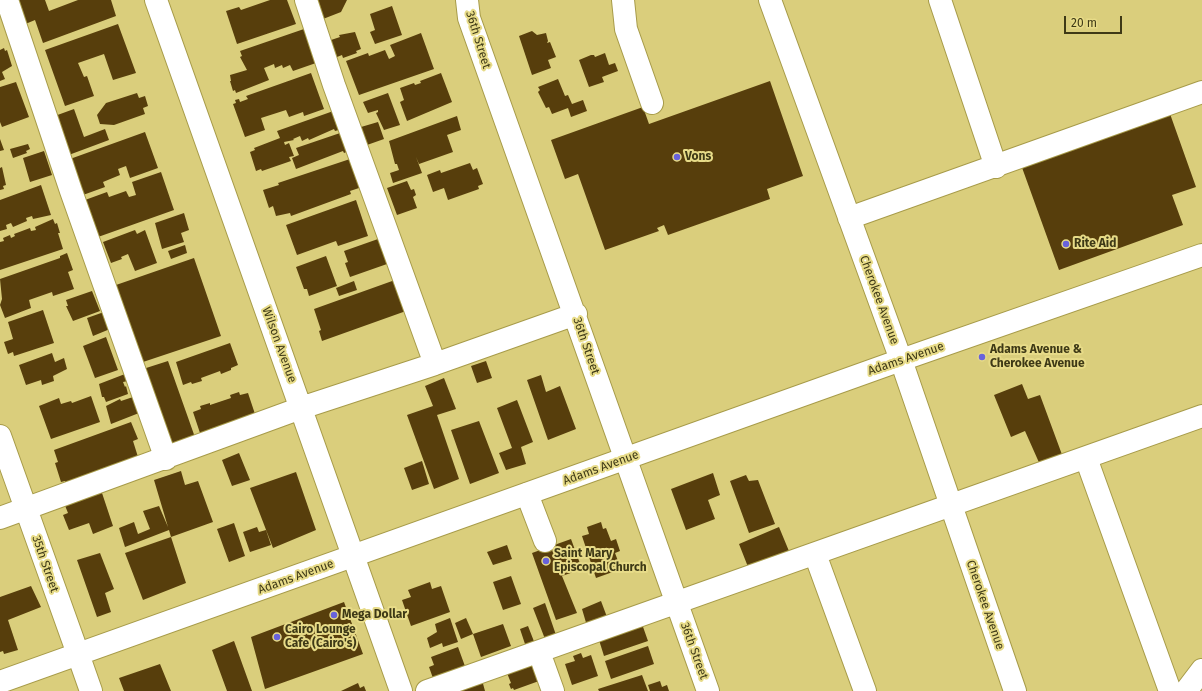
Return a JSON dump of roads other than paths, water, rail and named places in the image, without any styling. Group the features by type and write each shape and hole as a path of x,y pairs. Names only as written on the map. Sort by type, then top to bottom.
{"street":[{"path":"7,0 166,459"},
{"name":"Wilson Avenue","path":"156,0 401,691"},
{"path":"306,0 435,364"},
{"name":"36th Street","path":"467,0 469,18 576,314 675,602 708,691"},
{"path":"623,0 626,28 652,103"},
{"name":"Cherokee Avenue","path":"770,0 901,360 1015,691"},
{"path":"940,0 996,167"},
{"path":"849,218 996,167 1202,92"},
{"name":"Adams Avenue","path":"0,682 901,360 1202,255"},
{"path":"0,518 166,459 301,408 435,364 576,314"},
{"path":"427,691 1202,416"},
{"name":"35th Street","path":"0,436 91,691"},
{"path":"1086,458 1170,691"},
{"path":"527,494 545,541"},
{"path":"815,554 865,691"},
{"path":"539,652 553,691"},
{"path":"1186,691 1202,670"}],"place":[{"name":"Vons","path":"677,157"},
{"name":"Rite Aid","path":"1066,244"},
{"name":"Adams Avenue & Cherokee Avenue","path":"982,357"},
{"name":"Saint Mary Episcopal Church","path":"546,561"},
{"name":"Mega Dollar","path":"334,615"},
{"name":"Cairo Lounge Cafe (Cairo's)","path":"277,637"}]}
